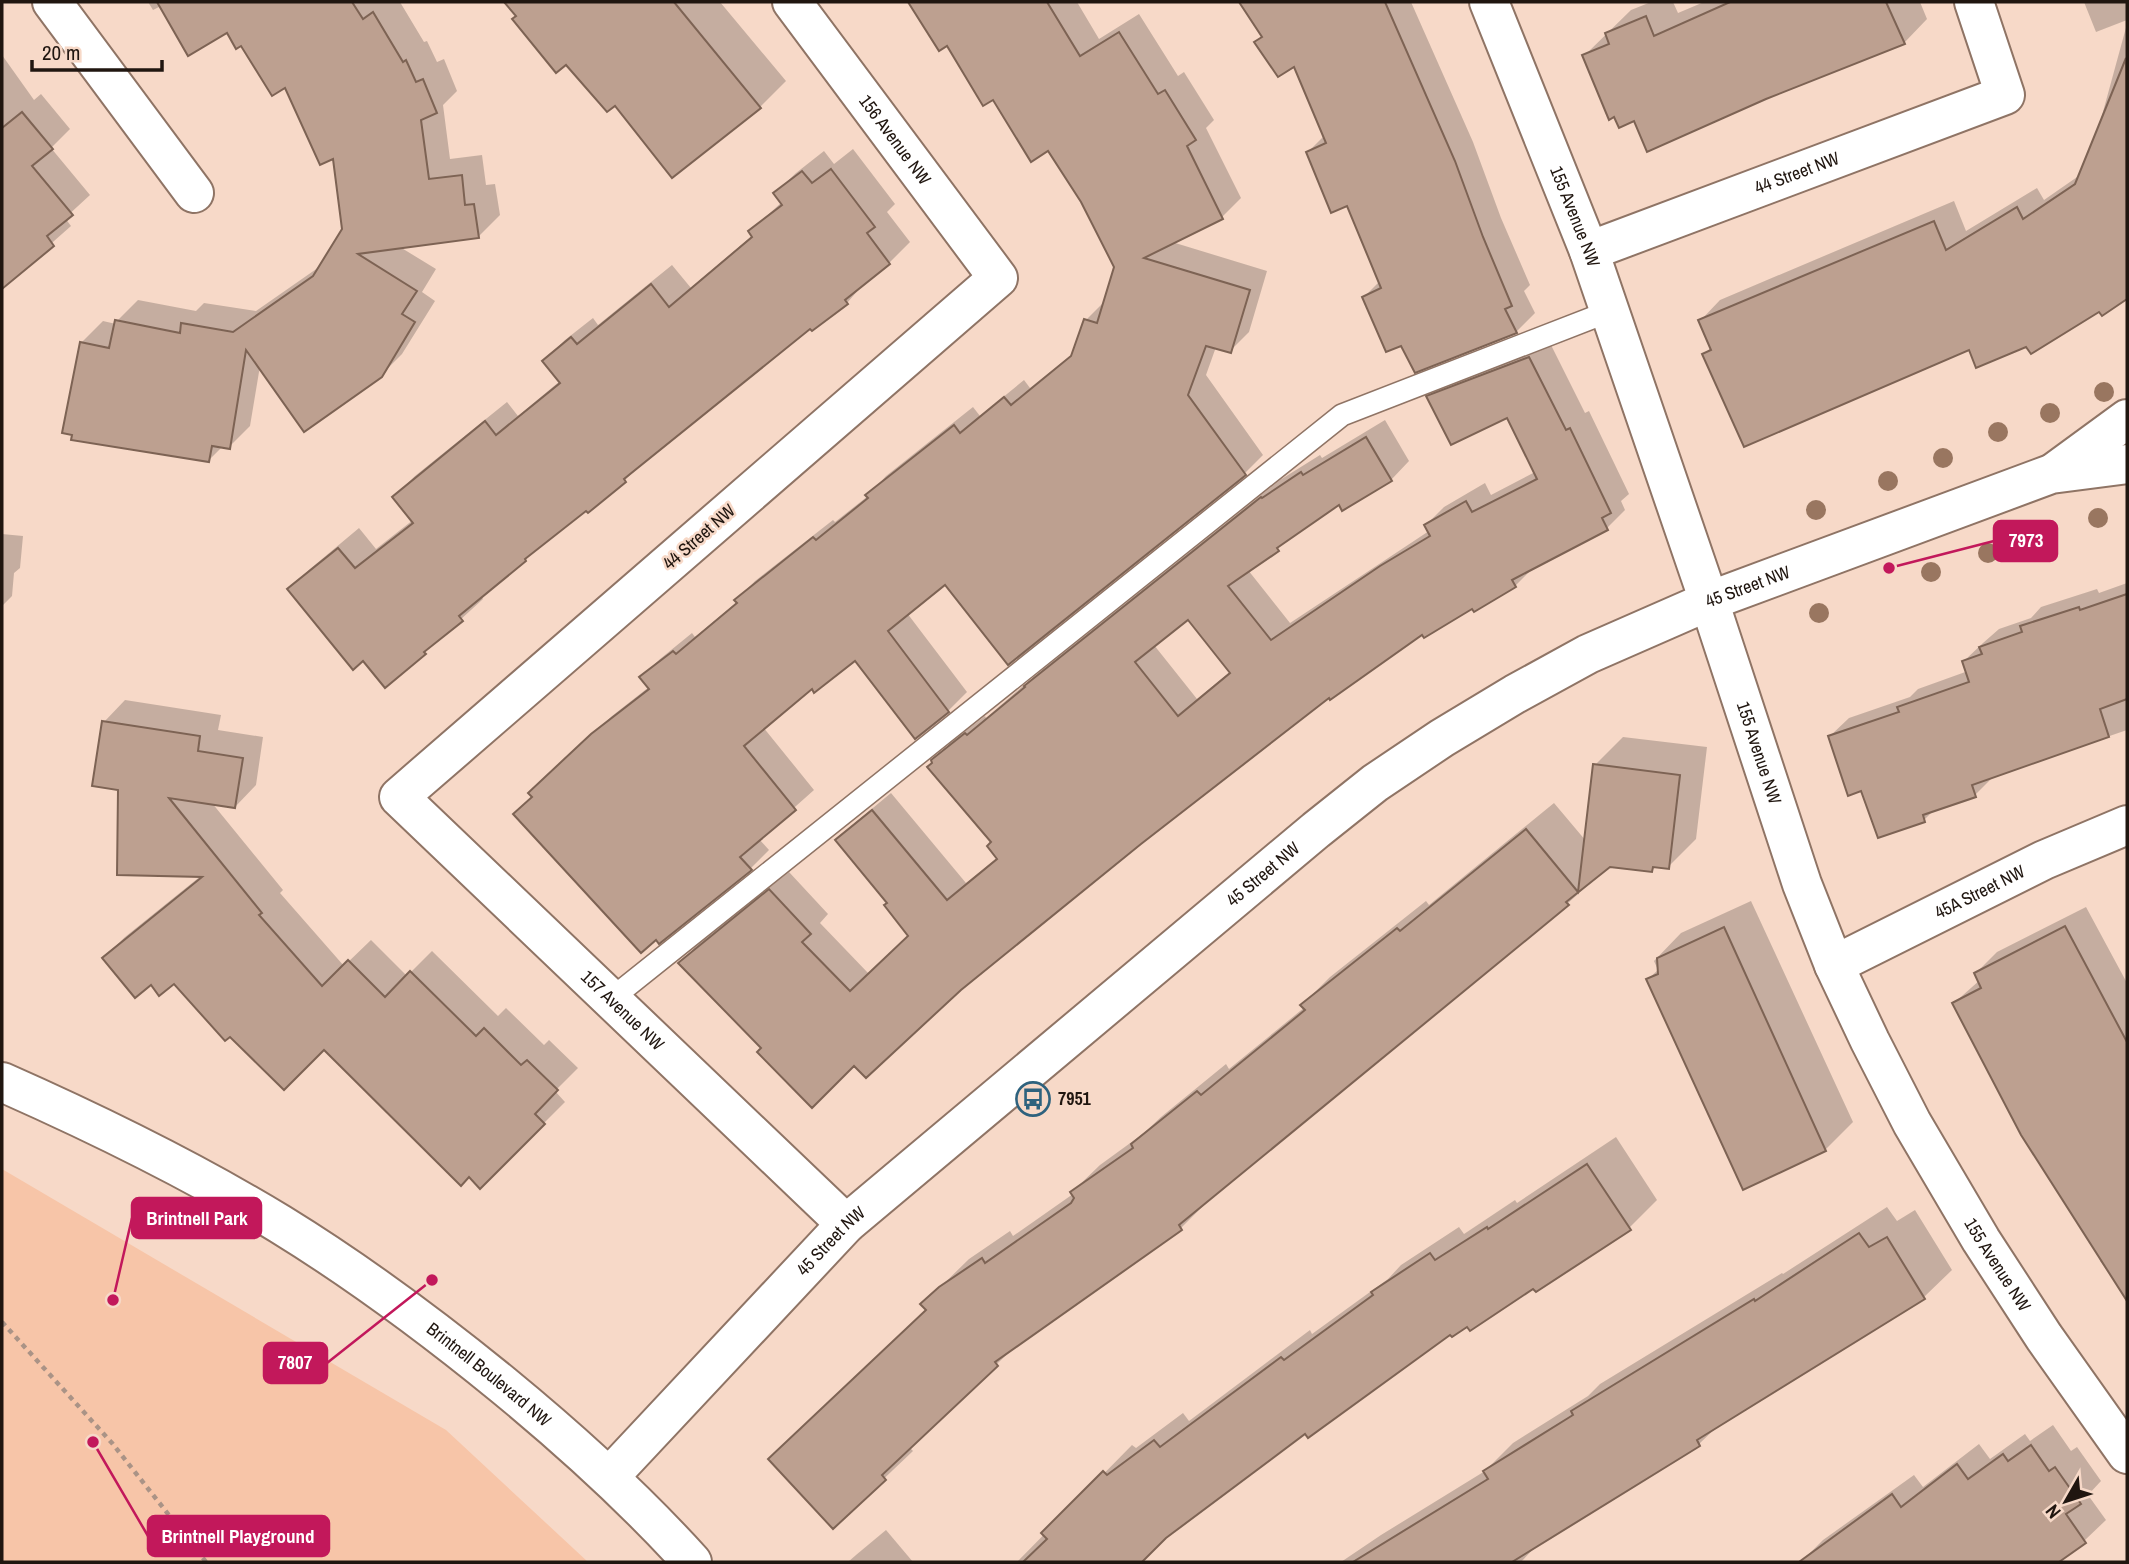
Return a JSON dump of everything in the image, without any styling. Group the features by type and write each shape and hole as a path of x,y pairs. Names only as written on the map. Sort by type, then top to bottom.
{"street":[{"path":"52,2 194,193"},
{"name":"156 Avenue NW","path":"792,2 998,278"},
{"name":"155 Avenue NW","path":"1489,2 1589,251 1709,601 1802,884 1834,965 1913,1123 1980,1240 2127,1454"},
{"name":"44 Street NW","path":"1589,251 2005,95 1974,2"},
{"name":"44 Street NW","path":"399,797 998,278"},
{"name":"45 Street NW","path":"2051,474 2127,419"},
{"name":"45 Street NW","path":"609,1477 846,1224 1316,830 1375,783 1441,738 1588,654 1709,601 2051,474 2127,464"},
{"name":"157 Avenue NW","path":"399,797 846,1224"},
{"name":"45A Street NW","path":"1834,965 2044,859 2127,825"},
{"name":"Brintnell Boulevard NW","path":"2,1082 104,1128 196,1177 301,1238 363,1278 448,1340 609,1477 692,1562"}],"lane":[{"path":"611,999 1342,415 1610,311"}],"path":[{"path":"2,1322 112,1443 206,1562"}],"shaded area":[{"path":"2,1169 446,1430 588,1562 2,1562"}],"building":[{"path":"157,2 352,2 363,19 373,12 403,62 406,60 416,82 423,79 437,113 421,120 429,179 462,175 465,205 474,204 479,238 358,254 417,291 402,314 415,322 382,377 304,432 246,350 230,449 212,446 209,462 71,440 72,435 62,433 80,342 109,348 115,320 180,333 181,323 233,332 313,276 342,229 333,159 320,165 285,88 272,96 241,46 236,49 227,33 188,56"},
{"path":"504,2 674,2 761,108 672,178 615,106 607,112 566,65 556,73 512,19 516,16"},
{"path":"908,2 1047,2 1080,56 1119,32 1158,94 1165,90 1196,140 1187,146 1223,219 1144,258 1250,290 1231,353 1206,346 1188,395 1246,475 1008,665 945,585 888,631 949,712 915,739 855,661 814,693 812,689 744,746 796,810 740,857 752,870 659,944 656,940 641,953 513,814 532,797 528,793 591,734 649,689 639,677 673,651 676,654 737,603 734,600 813,537 816,540 868,498 865,495 954,425 960,433 1004,397 1011,405 1071,356 1084,319 1097,323 1114,267 1081,202 1048,151 1031,162 993,100 983,106 947,46 939,51"},
{"path":"1239,2 1385,2 1455,161 1512,306 1505,309 1517,333 1415,373 1401,346 1386,352 1362,297 1381,288 1347,206 1331,213 1306,152 1326,143 1294,67 1278,77 1254,42 1262,37"},
{"path":"1730,2 1886,2 1905,44 1766,99 1647,152 1634,121 1619,128 1614,117 1609,120 1582,55 1609,44 1605,33 1646,16 1654,36"},
{"path":"2126,58 2127,299 2102,316 2099,312 2031,354 2026,347 1976,368 1969,350 1744,447 1702,354 1711,350 1698,320 1934,221 1946,250 2017,207 2023,219 2075,184"},
{"path":"22,112 53,149 32,166 73,215 47,236 54,246 2,289 2,128"},
{"path":"831,169 875,227 867,233 890,264 845,300 848,304 812,331 810,329 624,479 626,482 588,513 586,511 525,559 526,561 459,616 463,621 385,688 363,661 353,670 287,589 338,548 355,568 413,523 392,497 485,421 496,435 560,383 542,361 571,337 577,344 651,284 669,307 752,237 748,231 782,205 773,193 802,171 812,183"},
{"path":"1529,357 1566,430 1570,428 1611,513 1602,518 1608,530 1512,580 1516,587 1424,638 1422,635 1330,700 1329,698 1141,844 961,990 866,1078 854,1066 812,1108 757,1052 761,1048 678,963 769,889 811,934 802,942 850,991 908,936 884,905 887,903 835,840 872,810 947,900 997,859 987,846 991,842 927,767 932,763 931,760 965,733 967,735 1024,686 1261,497 1301,472 1303,475 1366,437 1392,481 1342,511 1339,505 1228,586 1271,640 1380,566 1430,536 1424,525 1466,501 1472,512 1537,479 1507,418 1451,445 1426,396","holes":["1188,620 1230,673 1178,716 1135,662"]},
{"path":"2127,594 2127,699 2100,709 2109,737 1972,785 1976,797 1923,815 1925,822 1878,838 1861,791 1848,796 1828,736 1899,712 1897,707 1969,682 1962,661 1982,654 1979,647 2022,632 2020,626"},
{"path":"102,721 200,736 198,751 243,758 235,808 169,798 262,913 259,915 322,986 348,960 385,997 410,971 476,1036 484,1028 521,1065 527,1060 558,1090 535,1114 545,1124 480,1189 469,1177 461,1186 324,1050 284,1090 230,1037 225,1041 174,984 159,996 151,985 135,998 102,958 202,877 117,875 118,790 92,786"},
{"path":"1593,764 1680,775 1669,869 1653,867 1652,872 1610,867 1566,902 1569,905 1179,1225 1182,1230 995,1362 998,1366 882,1475 886,1480 833,1529 768,1459 926,1310 920,1304 939,1287 982,1258 985,1263 1071,1203 1074,1198 1070,1192 1133,1148 1131,1144 1197,1091 1201,1095 1305,1010 1300,1005 1397,928 1400,931 1526,829 1578,892"},
{"path":"2065,926 2127,1042 2127,1301 2021,1135 1952,1003 1981,988 1974,973"},
{"path":"1724,927 1826,1151 1743,1190 1646,979 1658,974 1657,958"},
{"path":"1587,1164 1631,1230 1470,1331 1467,1327 1452,1337 1450,1335 1308,1438 1305,1434 1166,1538 1142,1562 1023,1562 1047,1539 1041,1533 1103,1471 1107,1475 1154,1440 1160,1447 1281,1357 1284,1360 1373,1295 1371,1292 1430,1253 1435,1260 1487,1227 1488,1229"},
{"path":"1859,1233 1869,1247 1887,1237 1925,1299 1697,1440 1700,1446 1512,1562 1353,1562 1488,1479 1483,1471 1573,1415 1571,1411 1754,1299 1755,1301"},
{"path":"2031,1445 2049,1471 2055,1467 2081,1504 2066,1514 2086,1543 2059,1562 1799,1562 1892,1494 1901,1507 1957,1464 1968,1479 2003,1454 2008,1461"}],"place":[{"name":"7973","path":"1889,568"},
{"name":"7951","path":"1033,1099"},
{"name":"7807","path":"432,1280"},
{"name":"Brintnell Park","path":"113,1300"},
{"name":"Brintnell Playground","path":"93,1442"}]}
